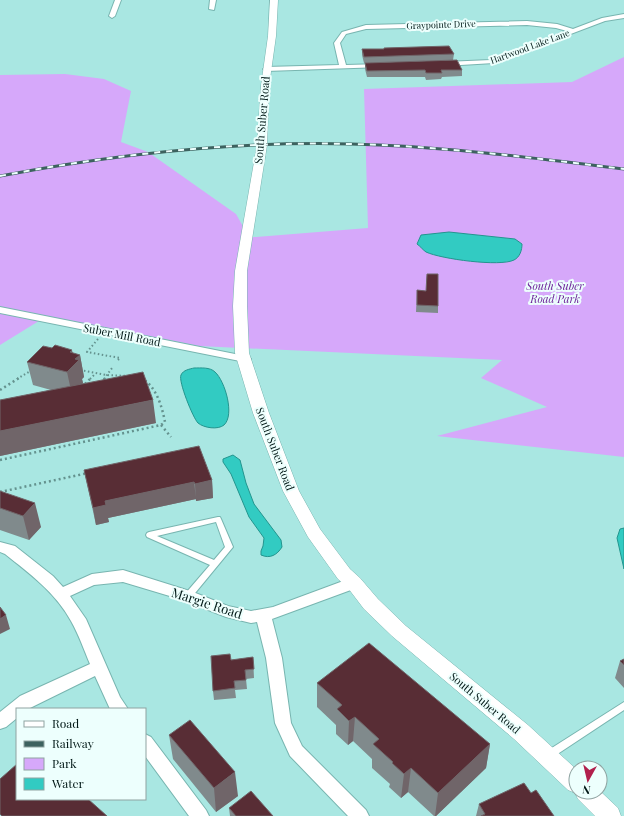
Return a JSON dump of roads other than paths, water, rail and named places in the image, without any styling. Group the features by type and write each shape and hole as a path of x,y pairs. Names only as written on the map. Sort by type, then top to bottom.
{"street":[{"path":"112,16 118,0"},
{"path":"212,9 213,0"},
{"name":"South Suber Road","path":"274,0 272,36 266,69 262,145 241,271 240,306 242,352 261,413 291,491 314,533 344,574 354,583 371,604 399,631 520,732 568,776"},
{"name":"Hartwood Lake Lane","path":"438,65 492,62 604,19 624,16"},
{"name":"Graypointe Drive","path":"343,67 337,43 344,33 366,27 526,23 557,26 574,31"},
{"path":"266,69 385,66"},
{"name":"Suber Mill Road","path":"0,310 244,359"},
{"path":"0,547 10,550 48,580 60,594 78,619 114,701 119,708"},
{"name":"Margie Road","path":"60,594 92,580 123,576 188,596 226,611 251,617 274,613 354,583"},
{"path":"263,615 274,658 283,723 296,751 360,816"},
{"path":"17,708 26,701 99,667"},
{"path":"0,722 16,709"},
{"path":"146,743 200,816"},
{"path":"594,800 610,816"}],"lane":[{"path":"188,596 215,564 229,547 218,519 149,535 215,564"},
{"path":"546,756 624,706"}],"water":[{"path":"449,232 515,239 522,244 521,251 518,257 514,260 496,263 470,261 434,255 426,252 417,244 421,235"},
{"path":"194,368 211,369 219,376 225,390 229,406 227,420 221,427 211,428 198,423 186,399 181,375 183,372"},
{"path":"233,455 240,460 246,483 254,504 281,540 282,547 273,556 267,557 261,555 264,538 249,517 231,474 223,462 223,459"},
{"path":"624,528 624,569 617,538 620,529"}],"railway":[{"path":"0,176 131,155 219,147 307,144 419,147 624,169"}],"park label":[{"name":"South Suber Road Park","path":"555,292"}]}
